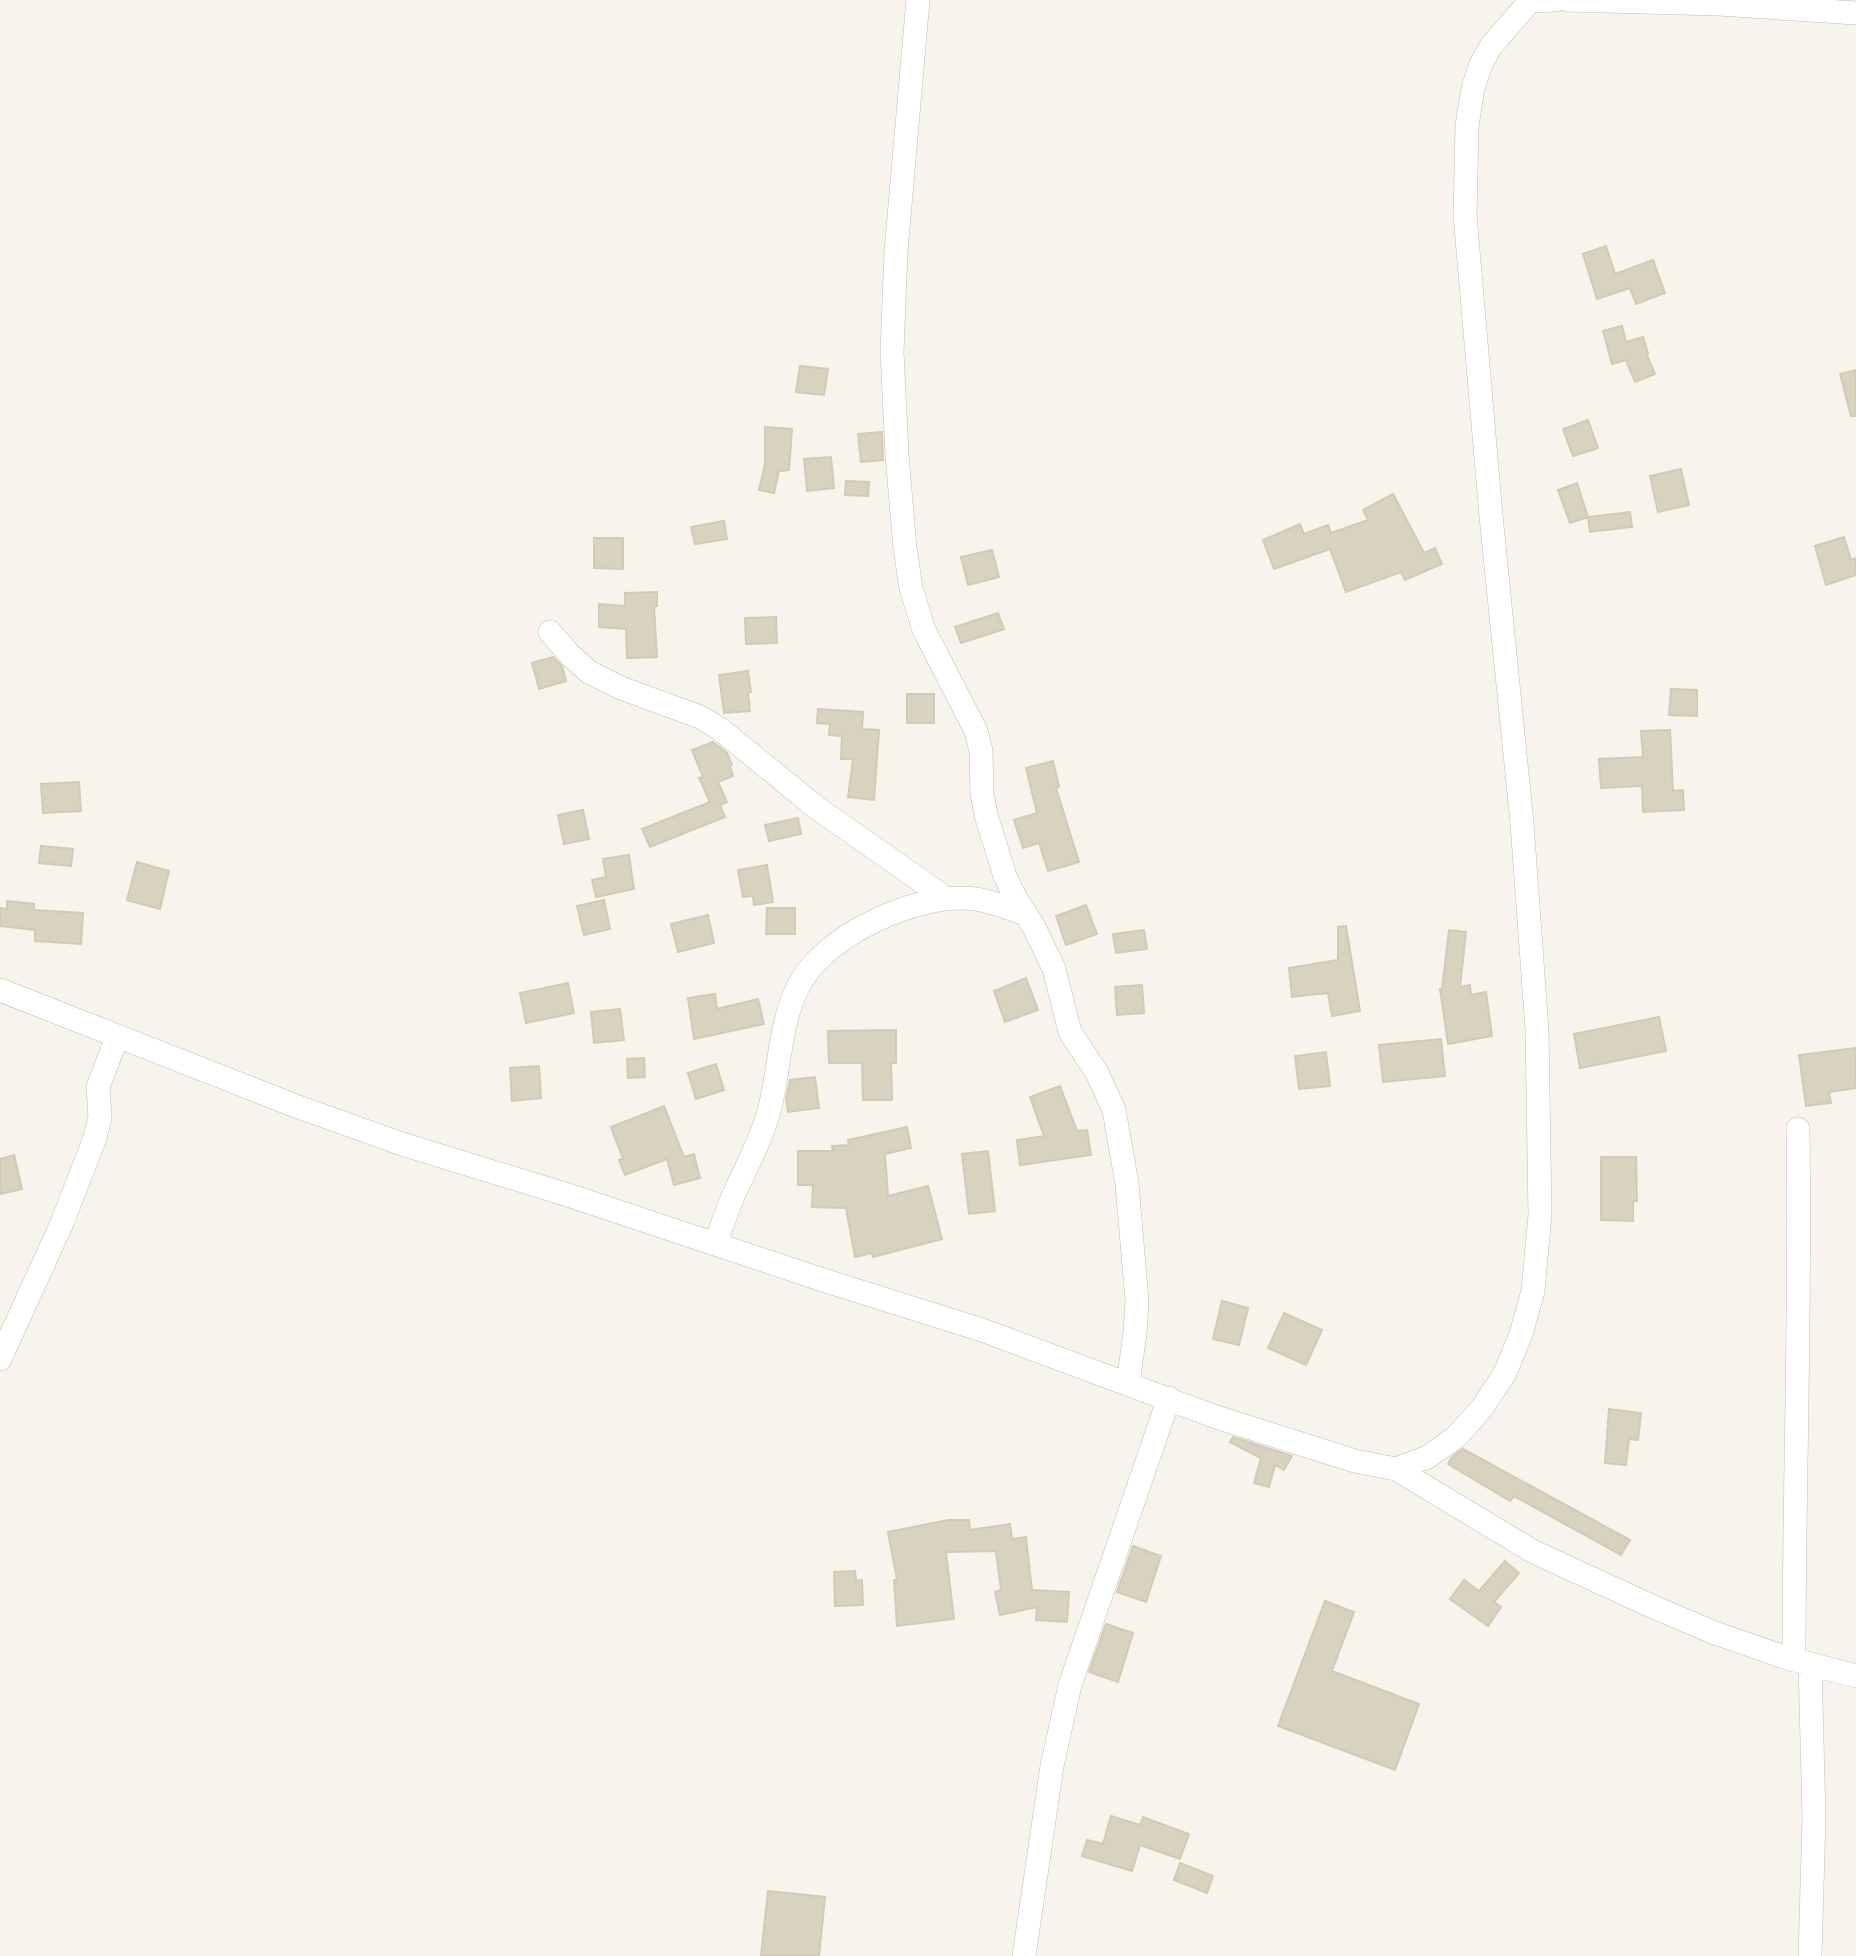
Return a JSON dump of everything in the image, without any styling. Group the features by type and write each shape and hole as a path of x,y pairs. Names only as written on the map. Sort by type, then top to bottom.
{"street":[{"path":"918,0 896,251 893,316 896,429 905,548 911,588 924,630 976,731 981,751 986,815 1005,876 1054,968 1070,1032 1109,1095 1117,1121 1127,1184 1136,1301 1135,1333 1128,1382"},
{"path":"1396,1469 1428,1457 1456,1437 1482,1408 1505,1373 1521,1334 1535,1279 1540,1215 1537,1030 1522,823 1491,516 1465,215 1467,126 1481,64 1491,46 1529,1 1556,0"},
{"path":"1568,0 1720,4 1856,13"},
{"path":"550,632 589,672 621,688 700,717 720,729 817,808 947,899"},
{"path":"715,1244 769,1112 784,1034 797,988 806,974 829,951 863,925 900,910 947,899 975,899 1026,914"},
{"path":"0,990 402,1144 568,1195 982,1330 1128,1382 1216,1417 1355,1461 1396,1469 1532,1551 1715,1633 1802,1662 1856,1676"},
{"path":"0,1359 62,1223 95,1138 100,1116 98,1087 117,1037"},
{"path":"1798,1129 1800,1268 1794,1513 1814,1817 1810,1956"},
{"path":"1024,1956 1052,1766 1070,1685 1169,1398"}],"building":[{"path":"1606,246 1615,274 1653,260 1665,293 1636,304 1630,288 1597,299 1583,254"},
{"path":"1622,326 1626,342 1643,337 1655,374 1635,382 1626,360 1612,364 1603,331"},
{"path":"800,366 828,369 824,395 796,392"},
{"path":"1856,370 1856,416 1851,416 1840,374"},
{"path":"1588,420 1598,448 1573,456 1563,429"},
{"path":"765,427 792,429 789,470 779,471 774,493 759,490 765,464"},
{"path":"882,432 883,460 861,462 858,434"},
{"path":"831,457 834,488 807,491 804,459"},
{"path":"1681,469 1689,505 1658,512 1650,476"},
{"path":"846,481 869,482 868,496 845,495"},
{"path":"1577,483 1588,517 1570,523 1558,490"},
{"path":"1393,494 1424,553 1435,548 1442,564 1405,580 1401,572 1346,592 1330,549 1274,569 1263,540 1300,524 1304,534 1328,525 1331,533 1368,520 1363,510"},
{"path":"1630,512 1632,527 1590,532 1588,517"},
{"path":"724,521 727,539 695,544 691,527"},
{"path":"1844,537 1851,560 1856,558 1856,575 1826,585 1815,546"},
{"path":"594,538 623,538 623,569 594,568"},
{"path":"992,550 999,577 968,585 961,557"},
{"path":"657,592 657,606 654,606 657,657 627,658 626,629 599,627 599,604 625,606 625,593"},
{"path":"998,613 1004,629 961,643 955,627"},
{"path":"776,617 777,643 746,644 745,618"},
{"path":"553,657 562,666 566,681 539,689 532,663"},
{"path":"748,671 750,711 724,713 719,675"},
{"path":"1671,689 1697,690 1697,716 1669,715"},
{"path":"907,694 934,694 934,723 907,723"},
{"path":"818,709 863,712 862,729 879,730 874,800 848,797 853,759 841,759 842,736 829,735 830,724 817,723"},
{"path":"1670,730 1673,791 1683,790 1684,810 1643,812 1642,786 1601,788 1599,759 1643,757 1641,731"},
{"path":"713,742 727,753 732,765 733,776 718,782 727,802 720,805 725,817 650,847 642,829 710,802 699,778 703,777 692,750"},
{"path":"1053,761 1059,787 1056,788 1079,862 1048,871 1039,843 1023,848 1014,820 1037,813 1026,768"},
{"path":"79,782 81,811 43,813 41,784"},
{"path":"583,810 589,839 564,844 558,815"},
{"path":"798,818 801,834 769,841 765,825"},
{"path":"41,846 73,849 71,866 39,863"},
{"path":"629,855 634,889 596,897 592,880 606,877 603,859"},
{"path":"137,862 169,871 160,909 127,900"},
{"path":"767,865 773,902 754,905 753,896 743,897 738,870"},
{"path":"604,900 610,929 584,935 577,906"},
{"path":"7,901 34,904 34,910 83,913 81,944 35,941 35,930 0,926 0,908 7,909"},
{"path":"1086,905 1097,934 1066,945 1056,916"},
{"path":"767,908 795,908 795,934 766,934"},
{"path":"708,915 714,943 678,952 671,924"},
{"path":"1346,926 1360,1011 1332,1016 1328,993 1292,997 1289,968 1338,960 1338,927"},
{"path":"1144,930 1147,949 1116,953 1113,934"},
{"path":"1449,930 1466,932 1460,987 1470,985 1471,995 1486,992 1492,1036 1448,1044 1440,989"},
{"path":"1026,978 1038,1010 1005,1022 994,991"},
{"path":"568,983 574,1013 526,1023 520,993"},
{"path":"1142,985 1144,1013 1117,1015 1115,987"},
{"path":"715,994 717,1009 758,999 764,1024 694,1039 688,998"},
{"path":"620,1009 624,1040 594,1043 591,1012"},
{"path":"1659,1017 1666,1051 1580,1068 1574,1034"},
{"path":"896,1030 896,1063 891,1063 892,1100 863,1100 862,1063 829,1063 828,1031"},
{"path":"1441,1039 1445,1076 1383,1082 1379,1045"},
{"path":"1856,1048 1856,1088 1829,1092 1831,1103 1806,1106 1799,1055"},
{"path":"1326,1052 1330,1086 1299,1089 1295,1056"},
{"path":"644,1058 645,1077 628,1078 627,1059"},
{"path":"716,1064 724,1090 696,1099 688,1073"},
{"path":"539,1066 541,1098 512,1101 510,1068"},
{"path":"815,1077 819,1108 788,1112 786,1099 790,1080"},
{"path":"1060,1086 1077,1131 1087,1130 1091,1155 1020,1165 1017,1140 1044,1136 1030,1097"},
{"path":"664,1106 684,1157 694,1154 700,1178 674,1185 667,1159 625,1175 619,1160 623,1159 611,1127"},
{"path":"907,1127 911,1148 885,1154 888,1196 928,1186 942,1239 873,1257 872,1253 855,1257 846,1208 812,1207 813,1185 798,1185 798,1151 833,1151 832,1146 849,1145 848,1140"},
{"path":"988,1151 995,1211 969,1214 962,1154"},
{"path":"14,1155 22,1189 0,1194 0,1159"},
{"path":"1601,1157 1636,1157 1637,1201 1633,1201 1633,1221 1601,1220"},
{"path":"1222,1301 1248,1308 1239,1345 1213,1339"},
{"path":"1284,1313 1322,1330 1306,1365 1268,1348"},
{"path":"1609,1409 1641,1413 1638,1440 1629,1439 1626,1465 1605,1463"},
{"path":"1233,1437 1292,1456 1284,1470 1275,1465 1269,1487 1254,1483 1261,1458 1230,1442"},
{"path":"1463,1449 1630,1540 1621,1555 1514,1496 1510,1501 1448,1464 1452,1457"},
{"path":"948,1520 969,1520 970,1530 1010,1524 1012,1539 1026,1537 1032,1590 1069,1592 1067,1622 1036,1620 1037,1607 1000,1615 995,1592 1001,1590 996,1551 946,1552 954,1619 897,1626 894,1580 897,1580 888,1532"},
{"path":"1133,1546 1161,1556 1146,1602 1117,1592"},
{"path":"1505,1561 1519,1573 1494,1602 1501,1607 1488,1626 1450,1599 1464,1580 1479,1591"},
{"path":"855,1571 856,1581 862,1580 863,1605 835,1606 834,1572"},
{"path":"1325,1601 1354,1612 1332,1671 1419,1704 1395,1770 1278,1726"},
{"path":"1106,1624 1133,1633 1118,1682 1089,1672"},
{"path":"1111,1816 1140,1825 1143,1817 1189,1834 1180,1859 1140,1845 1132,1871 1082,1856 1087,1840 1103,1844"},
{"path":"1180,1863 1213,1876 1207,1893 1174,1880"},
{"path":"768,1891 825,1897 819,1956 761,1956"}]}
